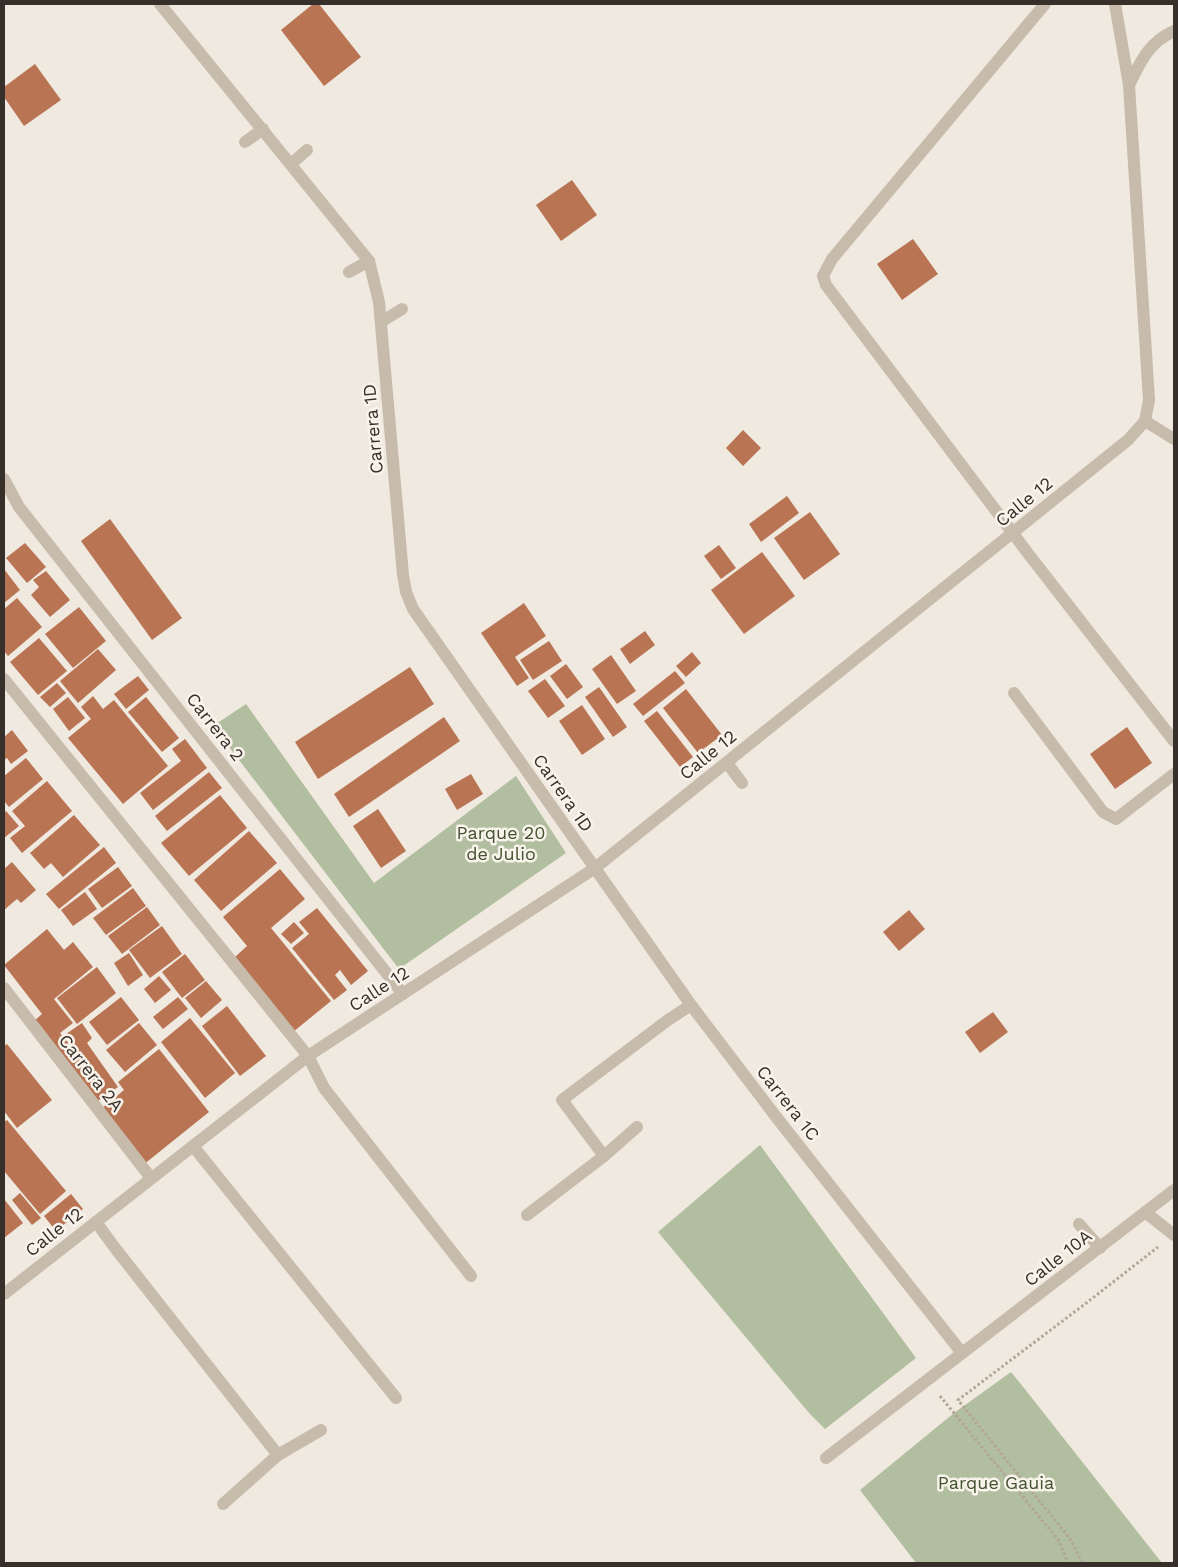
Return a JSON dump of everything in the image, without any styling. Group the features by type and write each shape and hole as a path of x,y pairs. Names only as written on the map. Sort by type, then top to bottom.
{"street":[{"name":"Carrera 1D","path":"160,4 370,260 380,302 406,592 417,614 594,868"},
{"path":"1045,4 832,259 823,276 826,285 993,508 1174,741"},
{"path":"1115,4 1129,85 1149,400 1145,422 1174,439"},
{"path":"1129,85 1151,46 1174,31"},
{"path":"245,142 263,129"},
{"path":"291,164 307,150"},
{"path":"349,272 370,260"},
{"path":"381,322 402,309"},
{"name":"Calle 12","path":"4,1294 308,1056 594,868 1128,440 1145,422"},
{"name":"Carrera 2","path":"4,479 25,515 403,994"},
{"path":"4,679 308,1056 324,1088 471,1276"},
{"path":"1014,693 1103,812 1116,819 1174,774"},
{"path":"727,763 742,783"},
{"name":"Carrera 1C","path":"594,868 691,1004 777,1118 962,1353"},
{"name":"Carrera 2A","path":"4,988 151,1178"},
{"path":"604,1156 562,1100 691,1004"},
{"path":"527,1215 637,1128"},
{"path":"193,1146 396,1398"},
{"name":"Calle 10A","path":"826,1458 1174,1190"},
{"path":"1146,1212 1174,1234"},
{"path":"96,1222 278,1455"},
{"path":"1079,1224 1100,1248"},
{"path":"223,1504 278,1455 321,1430"}],"path":[{"path":"1082,1563 1071,1540 958,1400 1174,1234"},
{"path":"927,1380 1059,1541 1068,1563"}],"green space":[{"name":"Parque 20 de Julio","path":"246,704 374,883 516,776 566,853 399,969 213,726"},
{"path":"760,1145 916,1358 825,1429 809,1413 658,1232"},
{"name":"Parque Gauia","path":"1011,1372 1162,1563 916,1563 860,1490 954,1413"}],"building":[{"path":"313,4 319,4 361,57 324,86 281,30"},
{"path":"35,64 61,100 24,126 4,97 4,87"},
{"path":"572,180 597,215 561,241 536,205"},
{"path":"913,239 938,274 902,300 877,264"},
{"path":"743,430 761,448 743,466 726,448"},
{"path":"787,496 799,513 761,542 749,524"},
{"path":"810,512 840,554 804,580 774,538"},
{"path":"110,519 182,618 152,640 81,541"},
{"path":"25,543 46,567 27,583 6,558"},
{"path":"719,545 736,568 721,579 704,556"},
{"path":"762,552 795,596 744,634 711,590"},
{"path":"4,569 20,590 4,603"},
{"path":"46,571 70,600 50,617 31,595 39,587 33,580"},
{"path":"17,598 42,627 8,656 4,651 4,609"},
{"path":"524,603 546,636 515,657 529,678 517,686 481,633"},
{"path":"79,607 106,641 73,668 45,634"},
{"path":"645,631 655,645 630,664 620,649"},
{"path":"39,638 67,671 38,695 10,662"},
{"path":"549,641 562,661 533,680 520,660"},
{"path":"98,649 116,670 78,703 60,681"},
{"path":"692,652 701,663 686,677 676,666"},
{"path":"611,655 636,691 617,704 592,669"},
{"path":"566,664 583,687 567,699 550,676"},
{"path":"410,667 434,704 318,779 295,742"},
{"path":"675,671 685,683 643,716 633,704"},
{"path":"138,676 149,690 126,709 114,694"},
{"path":"545,679 565,706 548,718 528,691"},
{"path":"57,683 66,693 50,707 40,697"},
{"path":"599,687 627,727 613,737 585,697"},
{"path":"686,689 722,735 698,753 663,708"},
{"path":"93,696 103,709 114,700 168,766 123,804 68,738 91,719 81,707"},
{"path":"68,697 85,718 69,731 53,709"},
{"path":"146,697 179,738 162,752 128,712"},
{"path":"582,705 605,739 582,755 559,721"},
{"path":"657,711 693,757 680,767 644,721"},
{"path":"444,717 460,741 349,817 334,794"},
{"path":"1127,727 1152,763 1115,789 1090,754"},
{"path":"12,730 28,751 11,764 7,758 4,760 4,737"},
{"path":"185,739 207,768 153,810 140,793 181,761 172,749"},
{"path":"26,758 43,779 9,807 4,801 4,776"},
{"path":"209,772 222,788 167,831 155,816"},
{"path":"471,774 483,794 457,810 445,789"},
{"path":"47,781 72,811 22,853 10,838 25,826 12,811"},
{"path":"220,795 247,828 189,876 161,843"},
{"path":"378,809 406,851 381,868 353,826"},
{"path":"6,811 19,826 4,838 4,813"},
{"path":"74,815 100,845 63,877 51,863 44,869 30,853"},
{"path":"249,831 277,863 221,911 194,880"},
{"path":"104,847 116,863 59,909 46,894"},
{"path":"12,862 36,890 21,903 17,899 4,910 4,869"},
{"path":"118,867 132,886 102,908 88,889"},
{"path":"280,869 305,899 271,928 331,1001 293,1032 234,958 247,946 223,917"},
{"path":"133,888 146,906 106,935 93,918"},
{"path":"85,892 97,909 73,926 61,910"},
{"path":"147,907 160,925 122,954 108,936"},
{"path":"317,908 368,971 351,985 340,970 335,975 347,990 334,1000 292,948 309,934 299,922"},
{"path":"909,910 925,929 899,951 883,932"},
{"path":"294,922 304,933 291,944 281,934"},
{"path":"162,926 182,954 150,978 129,950"},
{"path":"47,929 64,950 73,942 93,967 54,999 73,1023 60,1033 71,1046 73,1045 66,1034 82,1023 92,1038 87,1043 118,1087 95,1103 34,1021 42,1014 4,965"},
{"path":"129,953 143,975 128,986 114,963"},
{"path":"185,954 205,980 182,998 162,972"},
{"path":"97,967 116,993 77,1024 57,998"},
{"path":"159,976 171,990 155,1003 144,989"},
{"path":"206,981 222,1000 201,1018 185,998"},
{"path":"121,997 139,1020 107,1045 89,1022"},
{"path":"178,997 188,1009 163,1029 153,1017"},
{"path":"227,1006 266,1056 240,1076 202,1026"},
{"path":"993,1012 1008,1032 980,1053 965,1032"},
{"path":"190,1018 235,1073 205,1098 161,1042"},
{"path":"139,1023 157,1045 125,1072 106,1050"},
{"path":"7,1044 52,1100 17,1128 4,1111 4,1046"},
{"path":"159,1049 209,1112 143,1165 100,1110 124,1090 118,1082"},
{"path":"7,1120 66,1191 40,1214 4,1171 4,1122"},
{"path":"20,1193 41,1218 32,1225 12,1200"},
{"path":"71,1194 83,1209 56,1231 44,1216"},
{"path":"4,1199 23,1223 4,1238"}]}
